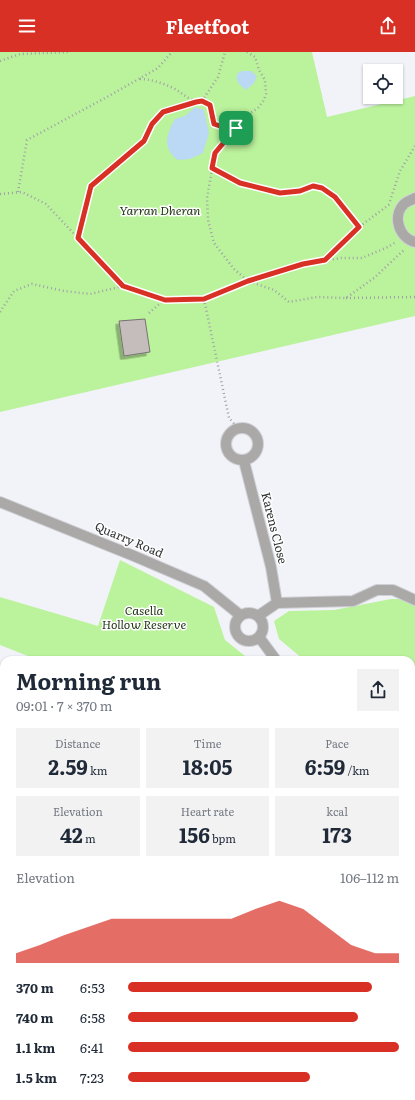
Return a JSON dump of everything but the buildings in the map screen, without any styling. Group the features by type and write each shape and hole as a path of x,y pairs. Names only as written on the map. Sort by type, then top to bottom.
{"street":[{"path":"414,242 404,236 398,226 398,220 399,213 405,203 415,198"},
{"path":"238,428 249,429 256,436 258,441 258,446 254,456 244,460 234,458 227,450 226,444 229,434 238,428"},
{"name":"Karens Close","path":"244,460 271,567 277,603"},
{"name":"Quarry Road","path":"0,502 204,586 240,615"},
{"path":"258,616 277,603 354,601 377,590 391,590 415,600"},
{"path":"249,612 258,616 263,624 263,629 259,637 255,640 246,641 235,632 235,623 240,615 249,612"},
{"path":"259,637 273,656"}],"path":[{"path":"15,52 20,54"},
{"path":"0,61 20,54 68,52"},
{"path":"18,192 27,140 158,68 172,52"},
{"path":"202,101 218,77 226,52"},
{"path":"247,52 255,57 259,70 265,80 266,94 264,100 258,108 247,115 215,153 208,198 208,220 214,243 234,269 248,281 274,290 289,302 317,297 346,298 415,296"},
{"path":"138,79 146,79 172,87 187,98 196,102"},
{"path":"78,238 91,186 144,141 152,124 163,112 202,101 210,105 214,124 226,128 236,128"},
{"path":"389,204 400,171 415,146"},
{"path":"212,168 240,183 280,193 300,191 313,186 322,188 335,197 359,227"},
{"path":"0,194 22,192 46,204 123,286 165,300 204,299 248,281 303,264 325,260 362,258 388,247 404,236"},
{"path":"325,260 359,227 389,204 405,203"},
{"path":"346,298 374,278 414,242"},
{"path":"0,312 14,291 32,284 64,291 90,294 123,286"},
{"path":"204,299 229,418 238,428"},
{"path":"149,313 165,300"}],"green space":[{"name":"Yarran Dheran","path":"0,52 312,52 327,117 381,104 403,104 403,99 415,96 415,316 0,412"},
{"name":"Casella Hollow Reserve","path":"120,560 214,607 225,640 245,656 28,656 0,645 0,597 98,626"},
{"path":"391,599 415,599 415,656 299,656 279,639 274,621 289,611 334,610"}],"water":[{"path":"242,71 251,71 257,76 254,83 246,90 237,81 238,73"},
{"path":"195,107 204,110 209,133 203,153 190,159 178,160 170,151 168,146 167,141 169,130 175,119 185,116"}],"route":[{"path":"202,101 210,105 214,124 226,128 236,128 215,153 212,168 240,183 280,193 300,191 313,186 322,188 335,197 359,227 325,260 303,264 248,281 204,299 165,300 123,286 78,238 91,186 144,141 152,124 163,112 202,101"}]}
